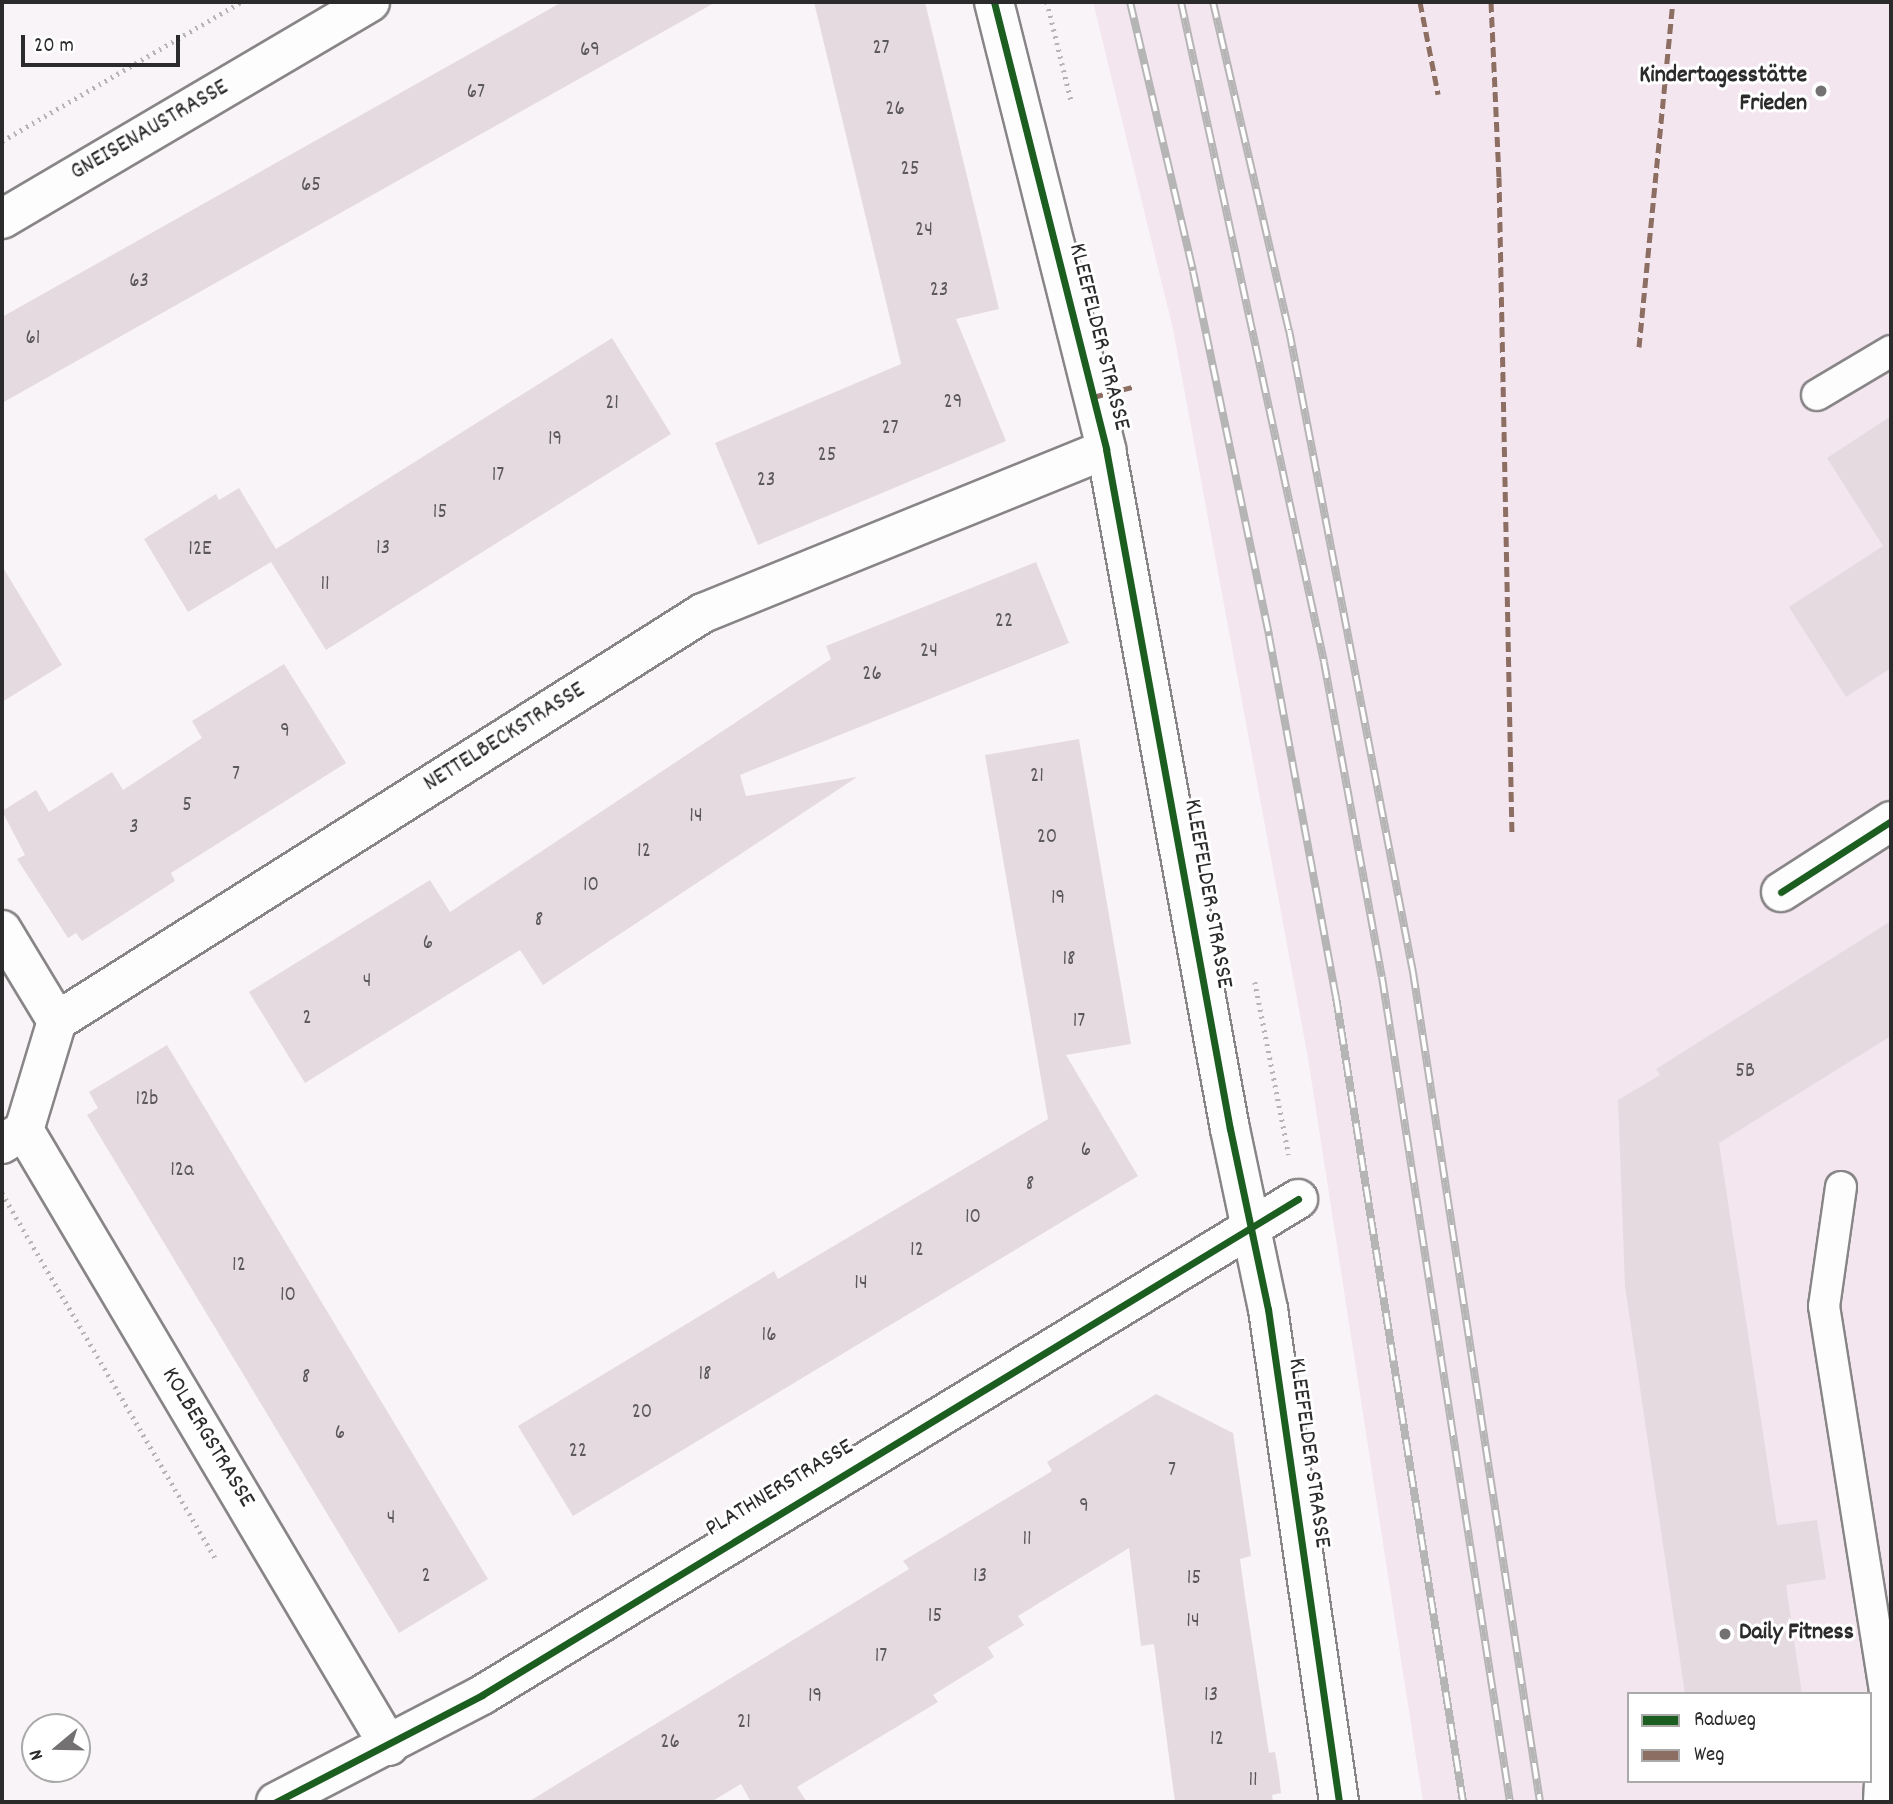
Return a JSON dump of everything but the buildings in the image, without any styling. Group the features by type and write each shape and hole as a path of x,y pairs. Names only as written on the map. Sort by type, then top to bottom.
{"street":[{"name":"GNEISENAUSTRASSE","path":"2,219 370,2"},
{"name":"KLEEFELDER STRASSE","path":"994,2 1106,449 1230,1129 1252,1227 1339,1802"},
{"name":"NETTELBECKSTRASSE","path":"57,1021 703,613 1106,449"},
{"path":"1781,892 1891,821"},
{"path":"2,930 57,1021 13,1137"},
{"name":"KOLBERGSTRASSE","path":"13,1137 389,1746"},
{"name":"PLATHNERSTRASSE","path":"276,1802 389,1746 482,1695 1298,1199"}],"lane":[{"path":"1817,395 1891,351"},
{"path":"1841,1187 1824,1306 1885,1690 1878,1802"}],"path":[{"path":"2,141 241,2"},
{"path":"2,1194 216,1559"}],"shaded area":[{"path":"1093,2 1891,2 1891,1802 1423,1802 1308,1058 1173,329"}],"railway":[{"path":"1130,2 1193,271 1269,636 1336,997 1463,1802"},
{"path":"1181,2 1324,662 1382,977 1510,1802"},
{"path":"1213,2 1289,330 1413,972 1540,1802"}],"marked path":[{"path":"1420,2 1438,94"},
{"path":"1491,2 1499,177 1512,836"},
{"path":"1639,347 1673,2"},
{"path":"1093,397 1136,386"}],"cycle path":[{"path":"994,2 1106,449 1230,1129 1268,1309 1339,1802"},
{"path":"1781,892 1891,821"},
{"path":"276,1802 482,1695 1298,1199"}],"place":[{"name":"Kindertagesstätte Frieden","path":"1821,91"},
{"name":"Daily Fitness","path":"1725,1634"}]}
